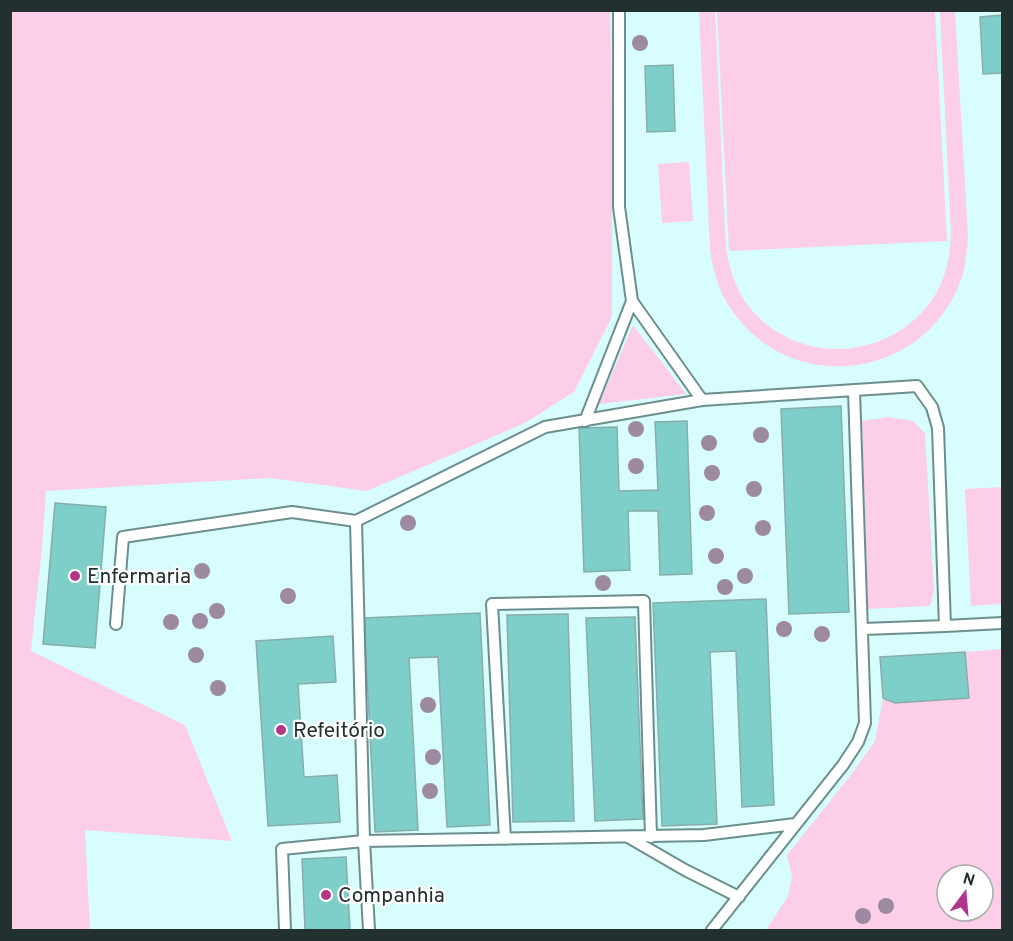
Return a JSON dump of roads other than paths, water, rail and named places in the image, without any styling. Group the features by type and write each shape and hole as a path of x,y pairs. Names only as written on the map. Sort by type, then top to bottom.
{"lane":[{"path":"620,10 619,207 632,301 702,400"},
{"path":"585,421 632,301"},
{"path":"116,624 123,537 292,512 356,521 545,427 702,400 917,387 932,407 938,428 945,626"},
{"path":"712,930 843,765 858,742 865,723 854,391"},
{"path":"356,521 364,841 369,930"},
{"path":"505,839 492,604 644,601 651,837"},
{"path":"863,629 1002,623"},
{"path":"285,930 282,849 364,841 704,835 795,824"},
{"path":"628,837 685,870 739,897"}],"place":[{"name":"Enfermaria","path":"75,576"},
{"name":"Refeitório","path":"281,730"},
{"name":"Companhia","path":"326,895"}]}
